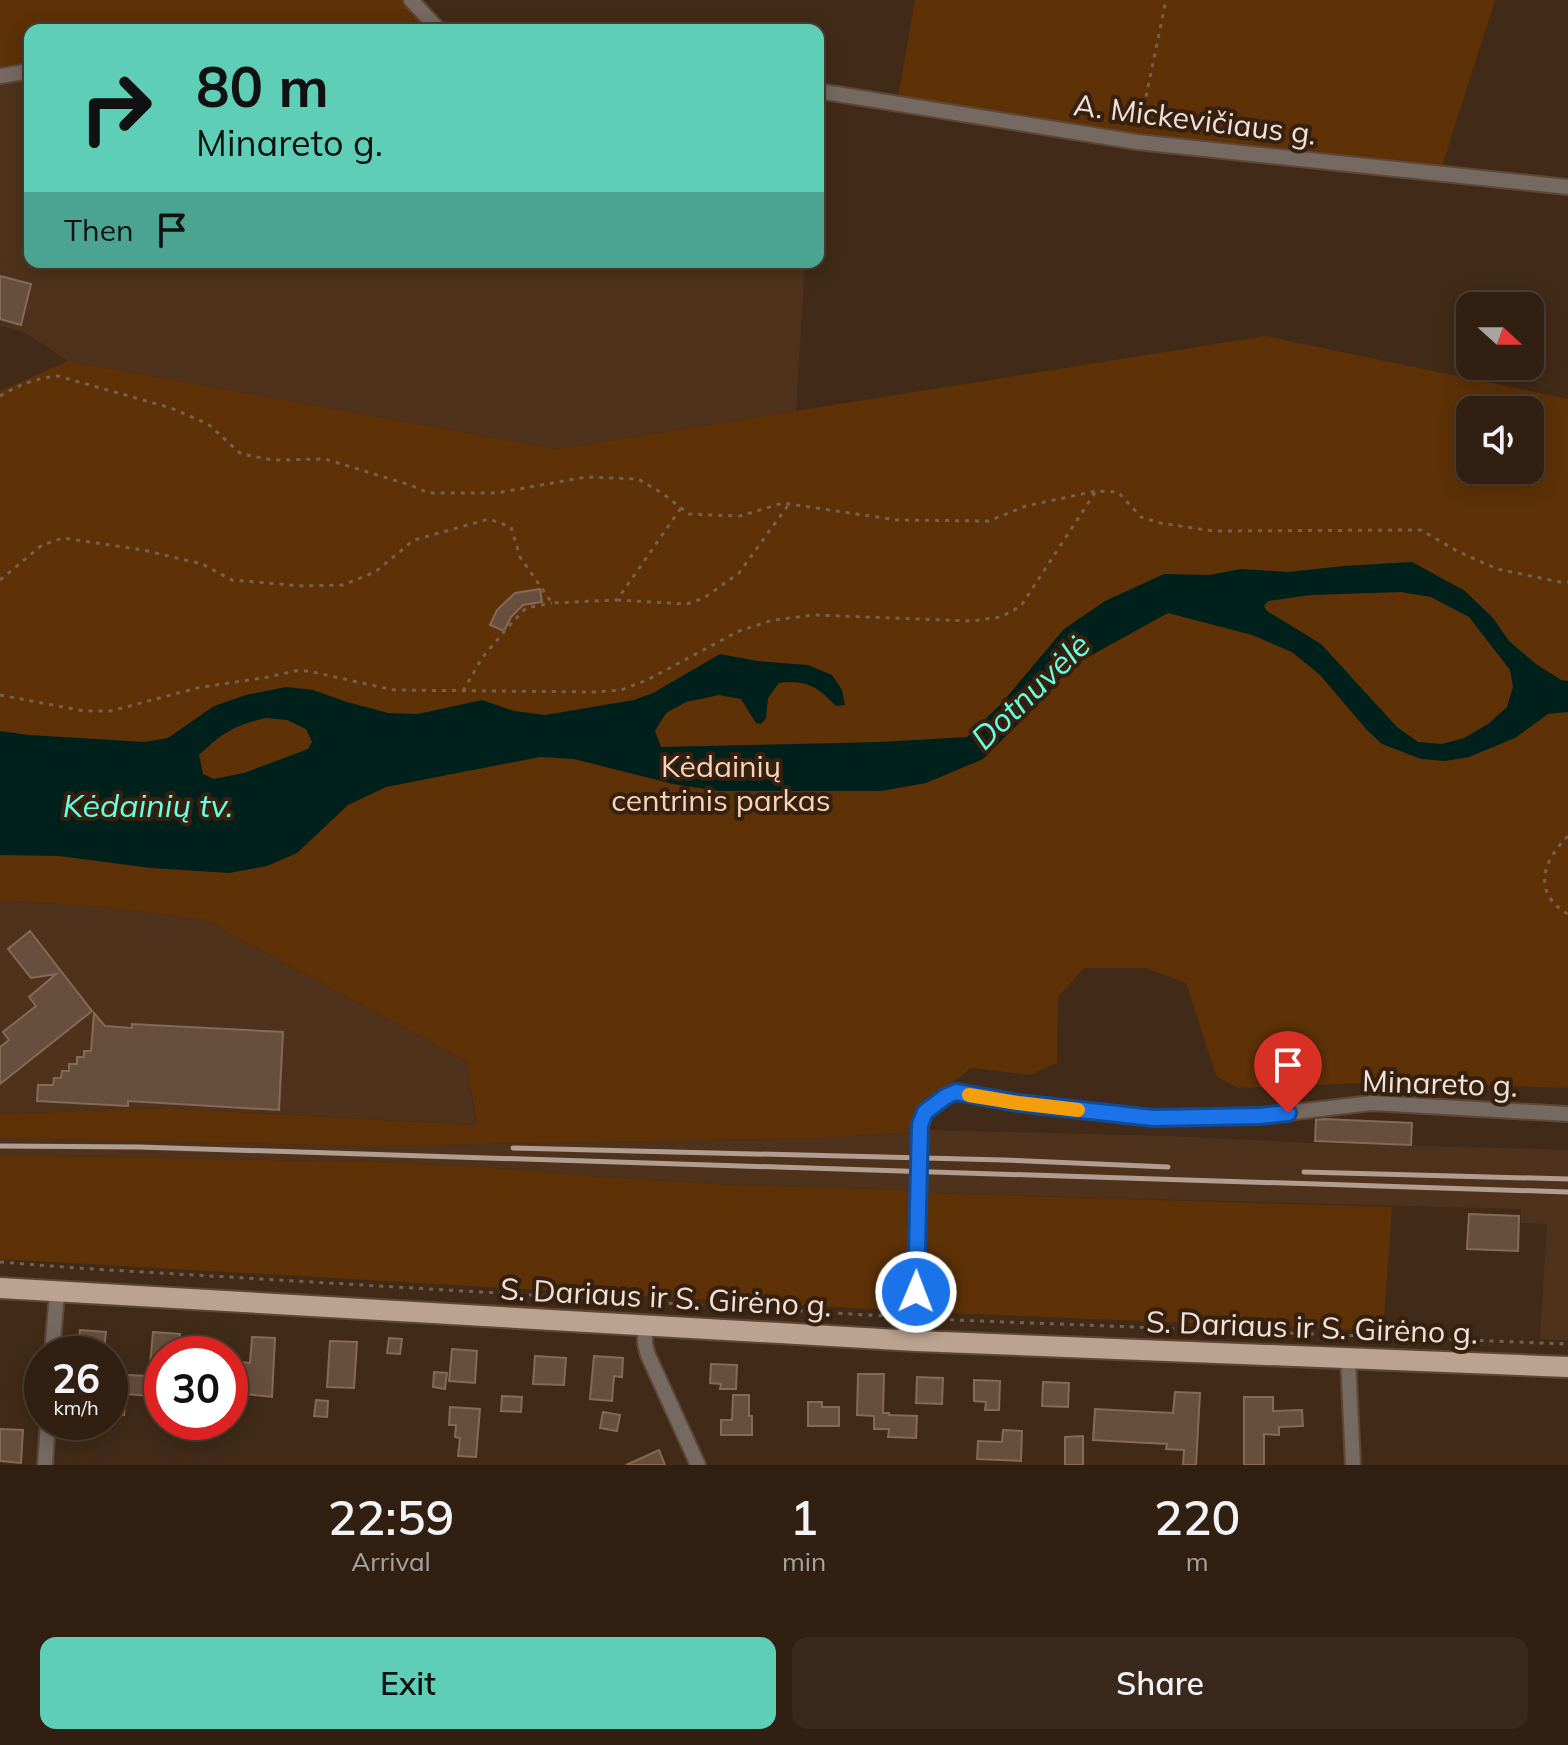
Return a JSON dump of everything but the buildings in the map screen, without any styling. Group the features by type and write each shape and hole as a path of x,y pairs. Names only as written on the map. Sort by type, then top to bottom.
{"main road":[{"name":"S. Dariaus ir S. Girėno g.","path":"0,1288 916,1341 1568,1367"}],"street":[{"path":"411,0 433,24"},
{"path":"0,76 24,72"},
{"name":"A. Mickevičiaus g.","path":"824,92 1137,142 1568,187"},
{"name":"Minareto g.","path":"916,1341 920,1125 925,1112 956,1092 1018,1103 1153,1118 1260,1116 1372,1103 1568,1114"},
{"path":"53,1336 57,1293"},
{"path":"645,1325 648,1355 698,1465"},
{"path":"1348,1358 1353,1465"},
{"path":"45,1465 47,1440"}],"path":[{"path":"1137,142 1166,0"},
{"path":"0,396 24,383 58,376 171,408 208,424 241,454 273,460 325,459 429,493 496,493 586,477 638,479 689,514 740,516 783,503 897,520 989,521 1026,506 1096,491 1118,492 1141,517 1160,523 1213,531 1421,530 1497,569 1568,582"},
{"path":"0,695 84,711 111,711 197,688 295,671 308,671 394,690 621,690 647,680 739,631 773,620 814,615 971,621 1001,617 1021,606 1096,491"},
{"path":"463,691 482,658 526,608 552,603 617,600 687,604 704,598 739,573 789,504"},
{"path":"617,600 681,508"},
{"path":"0,580 42,545 63,538 143,550 202,564 232,580 302,586 343,585 375,572 414,540 489,519 511,527 520,557 552,603"},
{"path":"1568,836 1551,859 1544,884 1547,896 1556,907 1568,914"},
{"path":"0,1262 916,1318 1568,1344"}],"shaded area":[{"path":"24,80 24,268 805,268 796,411 557,449 68,361 24,332 0,326 0,85"},
{"path":"0,900 104,907 205,920 466,1061 476,1125 165,1108 0,1114"},
{"path":"928,1130 1568,1150 1568,1341 1540,1339 1547,1224 1521,1223 1521,1209 927,1193"},
{"path":"912,1132 912,1190 732,1185 372,1162 0,1155 0,1138 364,1146 822,1138"}],"green space":[{"path":"0,0 401,0 419,21 417,24 24,24 24,64 0,68"},
{"path":"915,0 1495,0 1440,173 897,103"},
{"name":"Kėdainių centrinis parkas","path":"1265,336 1456,376 1456,380 1477,380 1568,399 1568,1088 1389,1082 1238,1088 1216,1076 1186,983 1146,968 1084,968 1058,997 1057,1063 1030,1075 971,1068 917,1106 912,1132 822,1138 364,1146 0,1138 0,1114 165,1108 475,1125 476,1119 466,1061 205,920 104,907 0,900 0,391 68,361 557,449"},
{"path":"0,1155 372,1162 732,1185 912,1190 906,1311 0,1259"},
{"path":"927,1193 1392,1207 1383,1331 925,1312"}],"water":[{"name":"Kėdainių tv.","path":"1412,562 1465,591 1493,618 1509,641 1536,664 1561,680 1568,681 1568,712 1548,714 1515,738 1469,757 1445,761 1421,759 1382,744 1320,675 1292,652 1252,635 1168,613 1070,667 1046,696 983,759 926,783 881,791 719,791 673,784 574,759 540,757 386,787 348,805 297,853 267,866 229,873 151,868 59,856 0,855 0,731 145,742 168,738 214,706 246,695 286,687 313,690 388,713 418,714 482,700 514,711 545,715 634,700 653,693 720,654 808,665 832,675 842,690 845,705 836,706 811,686 797,682 779,683 768,698 766,718 761,724 756,723 741,699 719,695 686,702 666,713 655,731 661,747 967,737 1000,705 1064,629 1105,601 1164,574 1209,575 1241,569 1288,572","holes":["1401,592 1431,597 1469,617 1510,670 1513,687 1507,707 1488,724 1464,738 1442,744 1418,742 1397,727 1321,644 1267,611 1264,606 1268,601 1311,595","266,718 287,720 306,729 312,742 308,749 244,773 214,779 203,774 199,755 207,747 237,727"]}],"railway":[{"path":"0,1146 139,1147 1568,1192"},
{"path":"513,1148 1168,1167"},
{"path":"1304,1172 1568,1179"}],"slow traffic":[{"path":"969,1095 1078,1110"}],"route":[{"path":"916,1292 920,1125 925,1112 945,1097 956,1092 1018,1103 1153,1118 1288,1113"}],"water label":[{"name":"Dotnuvėlė","path":"1030,691"}]}
